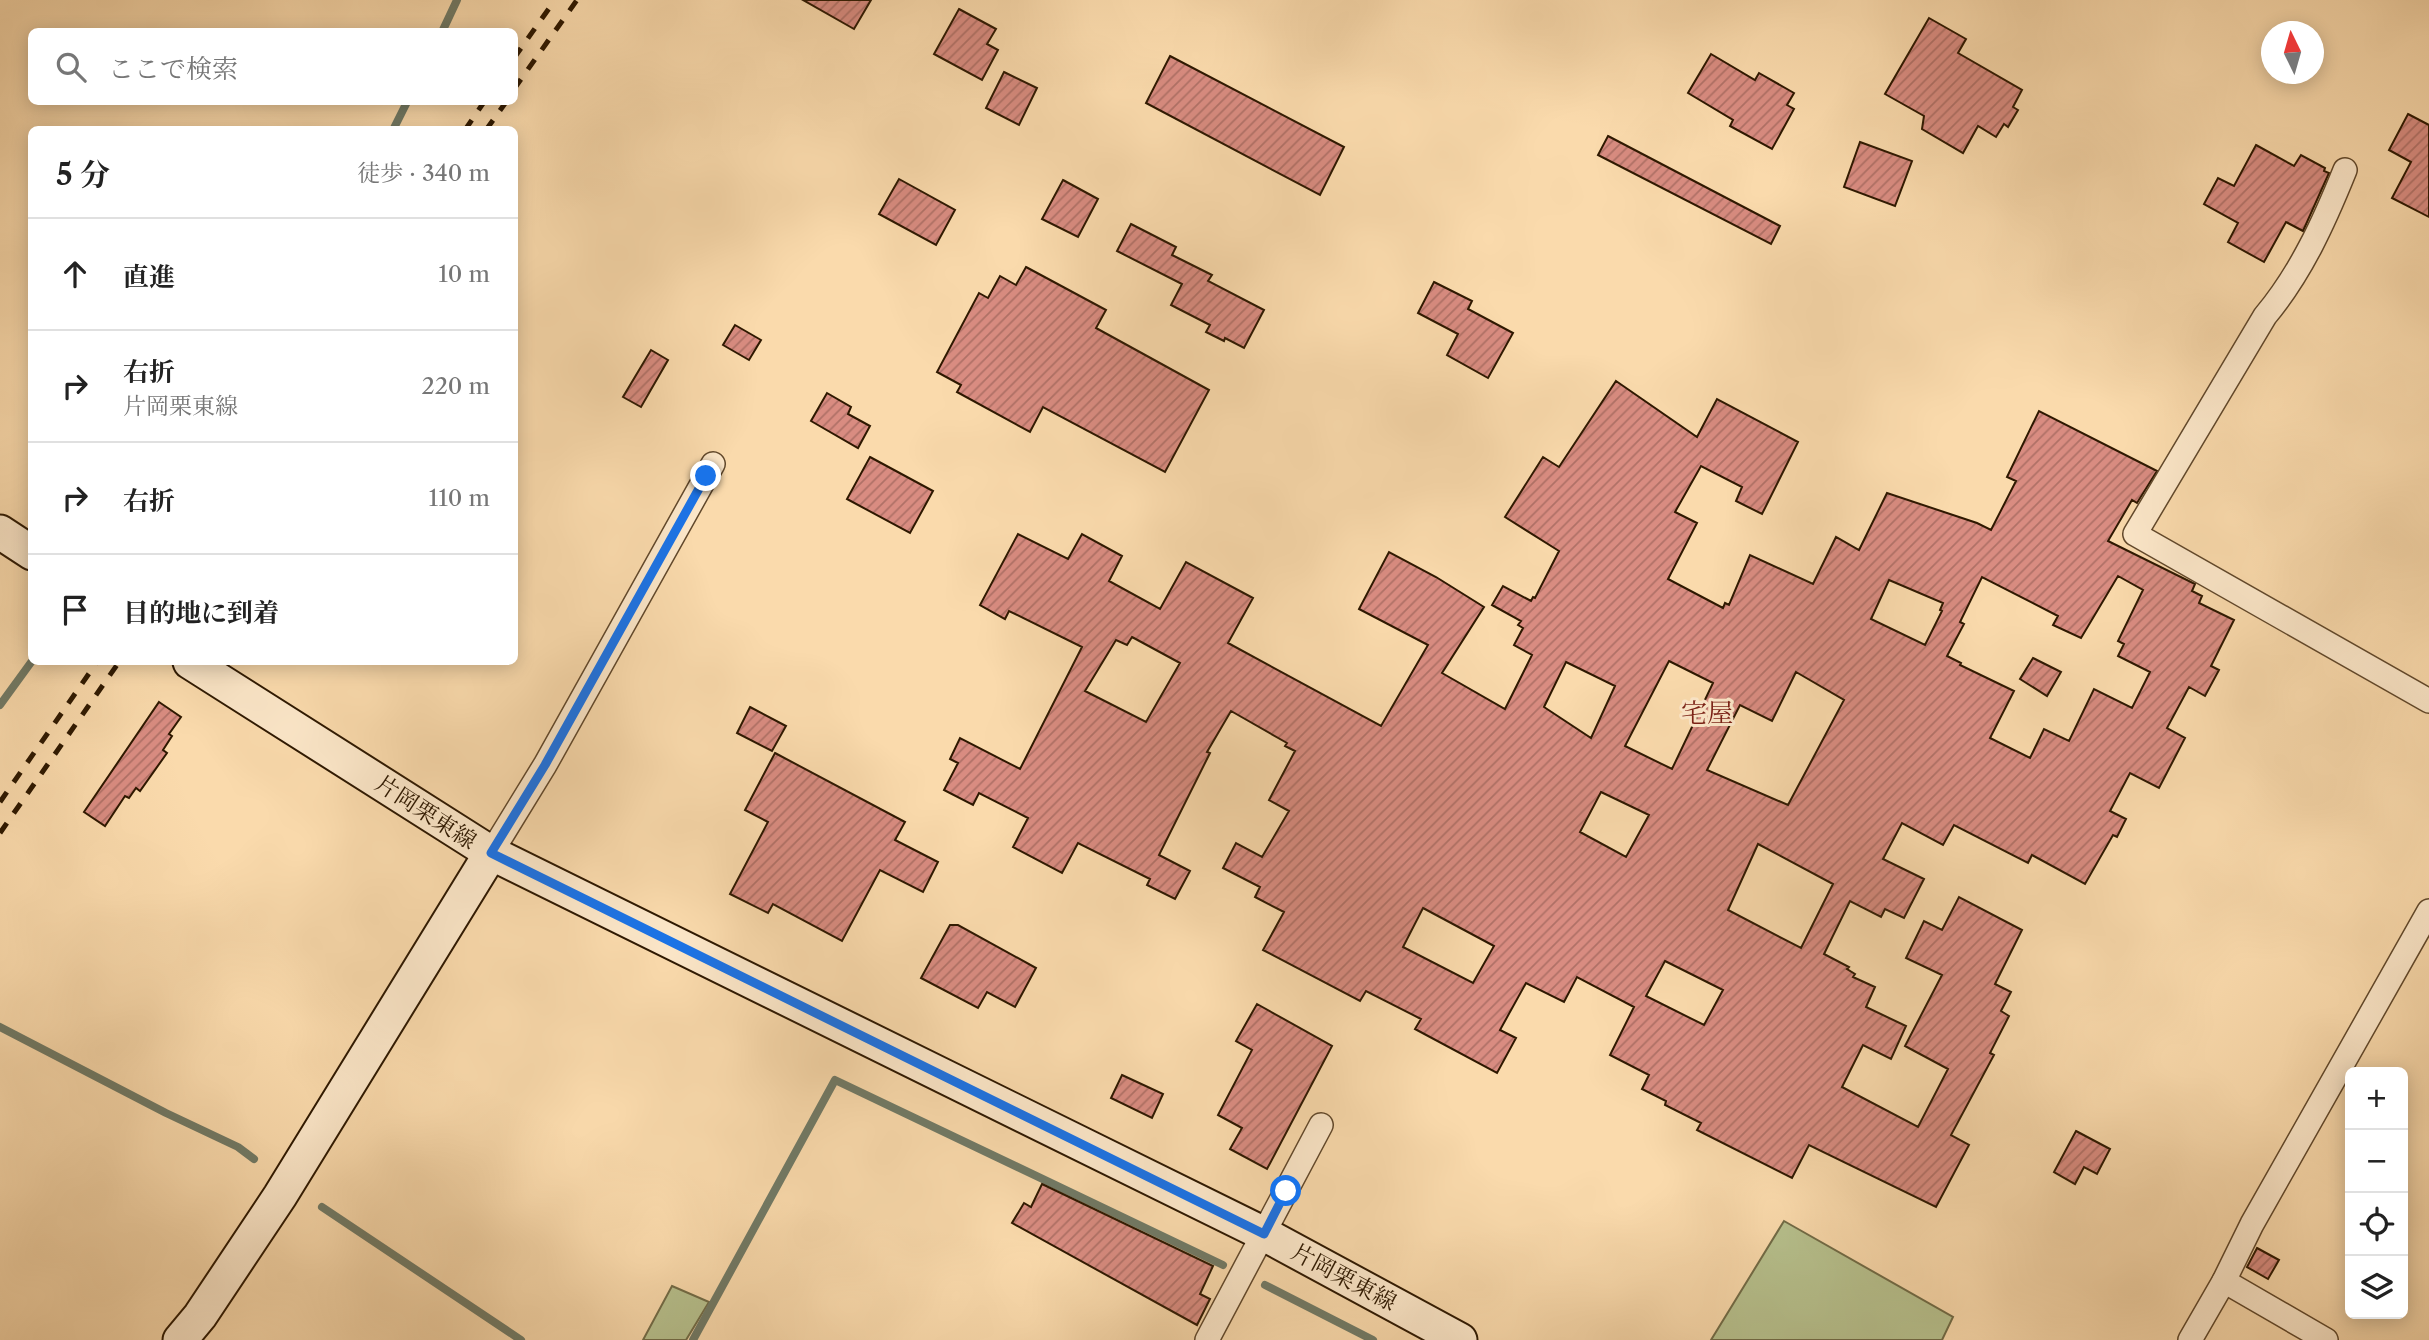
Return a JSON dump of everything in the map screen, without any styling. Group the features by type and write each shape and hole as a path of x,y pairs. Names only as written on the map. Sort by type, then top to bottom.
{"main road":[{"path":"0,532 28,550"},
{"name":"片岡栗東線","path":"195,665 491,853 1264,1234 1460,1340"},
{"path":"180,1340 200,1316 280,1196 491,853"}],"street":[{"path":"2345,170 2324,221 2287,290 2265,316 2135,534 2429,701"},
{"path":"491,853 545,765 713,464"},
{"path":"2190,1340 2429,911"},
{"path":"1208,1340 1321,1125"},
{"path":"2224,1281 2326,1340"}],"green space":[{"path":"1784,1221 1953,1317 1942,1340 1711,1340"},
{"path":"672,1286 709,1302 686,1340 643,1340"}],"building":[{"path":"803,0 871,0 854,29"},
{"path":"959,9 996,29 987,44 998,50 982,80 934,54"},
{"path":"1929,18 1966,39 1958,53 2022,90 2013,107 2018,110 2008,127 2004,124 1996,137 1978,126 1963,153 1922,129 1924,116 1885,94"},
{"path":"1711,54 1755,80 1759,73 1794,93 1787,105 1794,109 1772,149 1730,126 1733,120 1688,93"},
{"path":"1170,56 1344,147 1320,195 1146,103"},
{"path":"1004,72 1037,88 1019,125 986,108"},
{"path":"2408,114 2429,125 2429,217 2392,198 2411,162 2389,150"},
{"path":"1608,136 1780,226 1771,244 1598,155"},
{"path":"1860,142 1912,161 1895,206 1844,187"},
{"path":"2256,145 2294,166 2301,155 2329,173 2303,231 2286,222 2264,262 2228,242 2238,223 2204,204 2218,178 2234,186"},
{"path":"899,179 955,210 936,245 879,214"},
{"path":"1063,180 1098,199 1078,237 1042,219"},
{"path":"1131,224 1176,247 1172,255 1212,275 1208,281 1264,310 1244,348 1206,332 1210,325 1171,305 1182,284 1117,251"},
{"path":"1026,267 1106,310 1096,328 1209,390 1165,472 1043,407 1030,432 957,392 961,385 937,372 979,293 988,298 1000,276 1016,285"},
{"path":"1434,282 1472,301 1468,309 1513,333 1488,378 1447,355 1458,334 1418,313"},
{"path":"735,325 761,340 749,360 723,345"},
{"path":"651,350 668,360 641,407 623,397"},
{"path":"1616,381 1697,437 1717,399 1798,442 1762,514 1736,501 1742,487 1701,466 1675,512 1697,523 1668,579 1723,608 1725,603 1729,605 1750,555 1813,584 1836,537 1859,550 1887,493 1991,530 2016,481 2007,477 2039,411 2157,471 2137,503 2132,500 2108,541 2195,584 2192,591 2202,596 2199,603 2234,620 2211,666 2219,670 2205,696 2189,687 2167,728 2185,738 2159,788 2130,773 2110,811 2126,819 2117,837 2113,835 2085,884 2032,855 2028,863 1954,825 1943,845 1902,823 1883,859 1924,879 1904,918 1885,909 1881,917 1850,901 1824,954 1849,967 1847,969 1855,974 1853,977 1875,987 1866,1007 1906,1026 1891,1059 1863,1045 1842,1087 1918,1127 1948,1069 1905,1046 1942,975 1906,958 1924,921 1942,930 1959,897 2022,930 1995,984 2011,992 2001,1011 2009,1016 1990,1053 1994,1055 1951,1135 1969,1145 1936,1207 1809,1145 1792,1178 1697,1130 1701,1123 1665,1105 1666,1101 1642,1089 1649,1075 1610,1055 1634,1007 1577,977 1564,1002 1526,983 1500,1030 1516,1038 1497,1073 1415,1029 1421,1019 1366,991 1360,1001 1263,950 1284,912 1255,897 1260,887 1223,868 1236,843 1262,857 1289,811 1269,800 1295,751 1285,746 1287,743 1231,711 1207,752 1210,753 1159,855 1190,871 1175,899 1147,885 1150,879 1078,843 1062,873 1013,847 1028,818 979,793 973,805 944,790 958,763 950,759 960,738 1020,769 1082,647 1009,611 1005,619 980,605 1018,534 1068,559 1082,534 1122,556 1109,581 1160,609 1186,562 1253,598 1228,643 1381,726 1428,645 1359,609 1389,552 1484,607 1442,673 1505,709 1532,655 1514,645 1523,628 1518,625 1521,621 1492,605 1503,586 1531,601 1535,598 1559,551 1505,517 1543,457 1559,467","holes":["2118,576 2143,590 2118,641 2124,644 2118,656 2150,672 2132,708 2094,689 2069,741 2044,729 2030,758 1990,738 2014,691 1947,656 1964,624 1960,622 1982,577 2058,616 2053,625 2081,638","1889,580 1943,603 1940,610 1942,611 1925,645 1871,619","1132,637 1180,663 1146,722 1085,691 1116,640 1127,645","1669,661 1713,683 1672,769 1625,746","1566,662 1615,686 1591,738 1544,707","1796,672 1844,700 1788,805 1707,770 1740,705 1772,721","1601,792 1649,815 1626,857 1580,832","1758,844 1833,884 1801,948 1728,910","1423,908 1494,946 1473,983 1403,947","1665,961 1723,990 1704,1025 1646,996"]},
{"path":"827,393 851,407 848,414 870,426 858,448 811,421"},
{"path":"870,457 933,491 910,533 847,499"},
{"path":"2033,658 2061,672 2047,696 2020,679"},
{"path":"159,702 181,717 169,734 172,736 163,750 167,753 140,791 136,788 129,798 125,796 105,826 84,812"},
{"path":"750,707 786,726 772,751 737,733"},
{"path":"775,753 905,822 895,840 938,862 923,892 880,870 842,941 773,904 768,913 730,894 768,822 745,810"},
{"path":"950,925 958,925 1036,968 1015,1007 987,992 978,1008 921,978"},
{"path":"1257,1004 1332,1046 1267,1169 1230,1149 1242,1128 1218,1115 1252,1050 1236,1041"},
{"path":"1122,1075 1163,1094 1152,1118 1111,1098"},
{"path":"2076,1131 2110,1149 2097,1174 2084,1167 2075,1184 2054,1172"},
{"path":"1042,1184 1213,1266 1200,1294 1210,1299 1197,1325 1012,1223 1024,1203 1031,1207"},
{"path":"2257,1248 2279,1260 2268,1279 2247,1267"}],"waterway":[{"path":"444,28 457,0"},
{"path":"395,126 406,105"},
{"path":"0,705 29,665"},
{"path":"0,1027 238,1147 254,1159"},
{"path":"693,1340 835,1080 1223,1265"},
{"path":"322,1207 521,1340"},
{"path":"1265,1285 1373,1340"}],"railway":[{"path":"518,52 555,0"},
{"path":"518,83 577,0"},
{"path":"468,126 482,105"},
{"path":"489,126 504,105"},
{"path":"0,802 95,665"},
{"path":"0,833 117,665"}],"district":[{"name":"宅屋","path":"1707,713"}],"route":[{"path":"706,476 545,765 491,853 1264,1234 1286,1191"}]}
